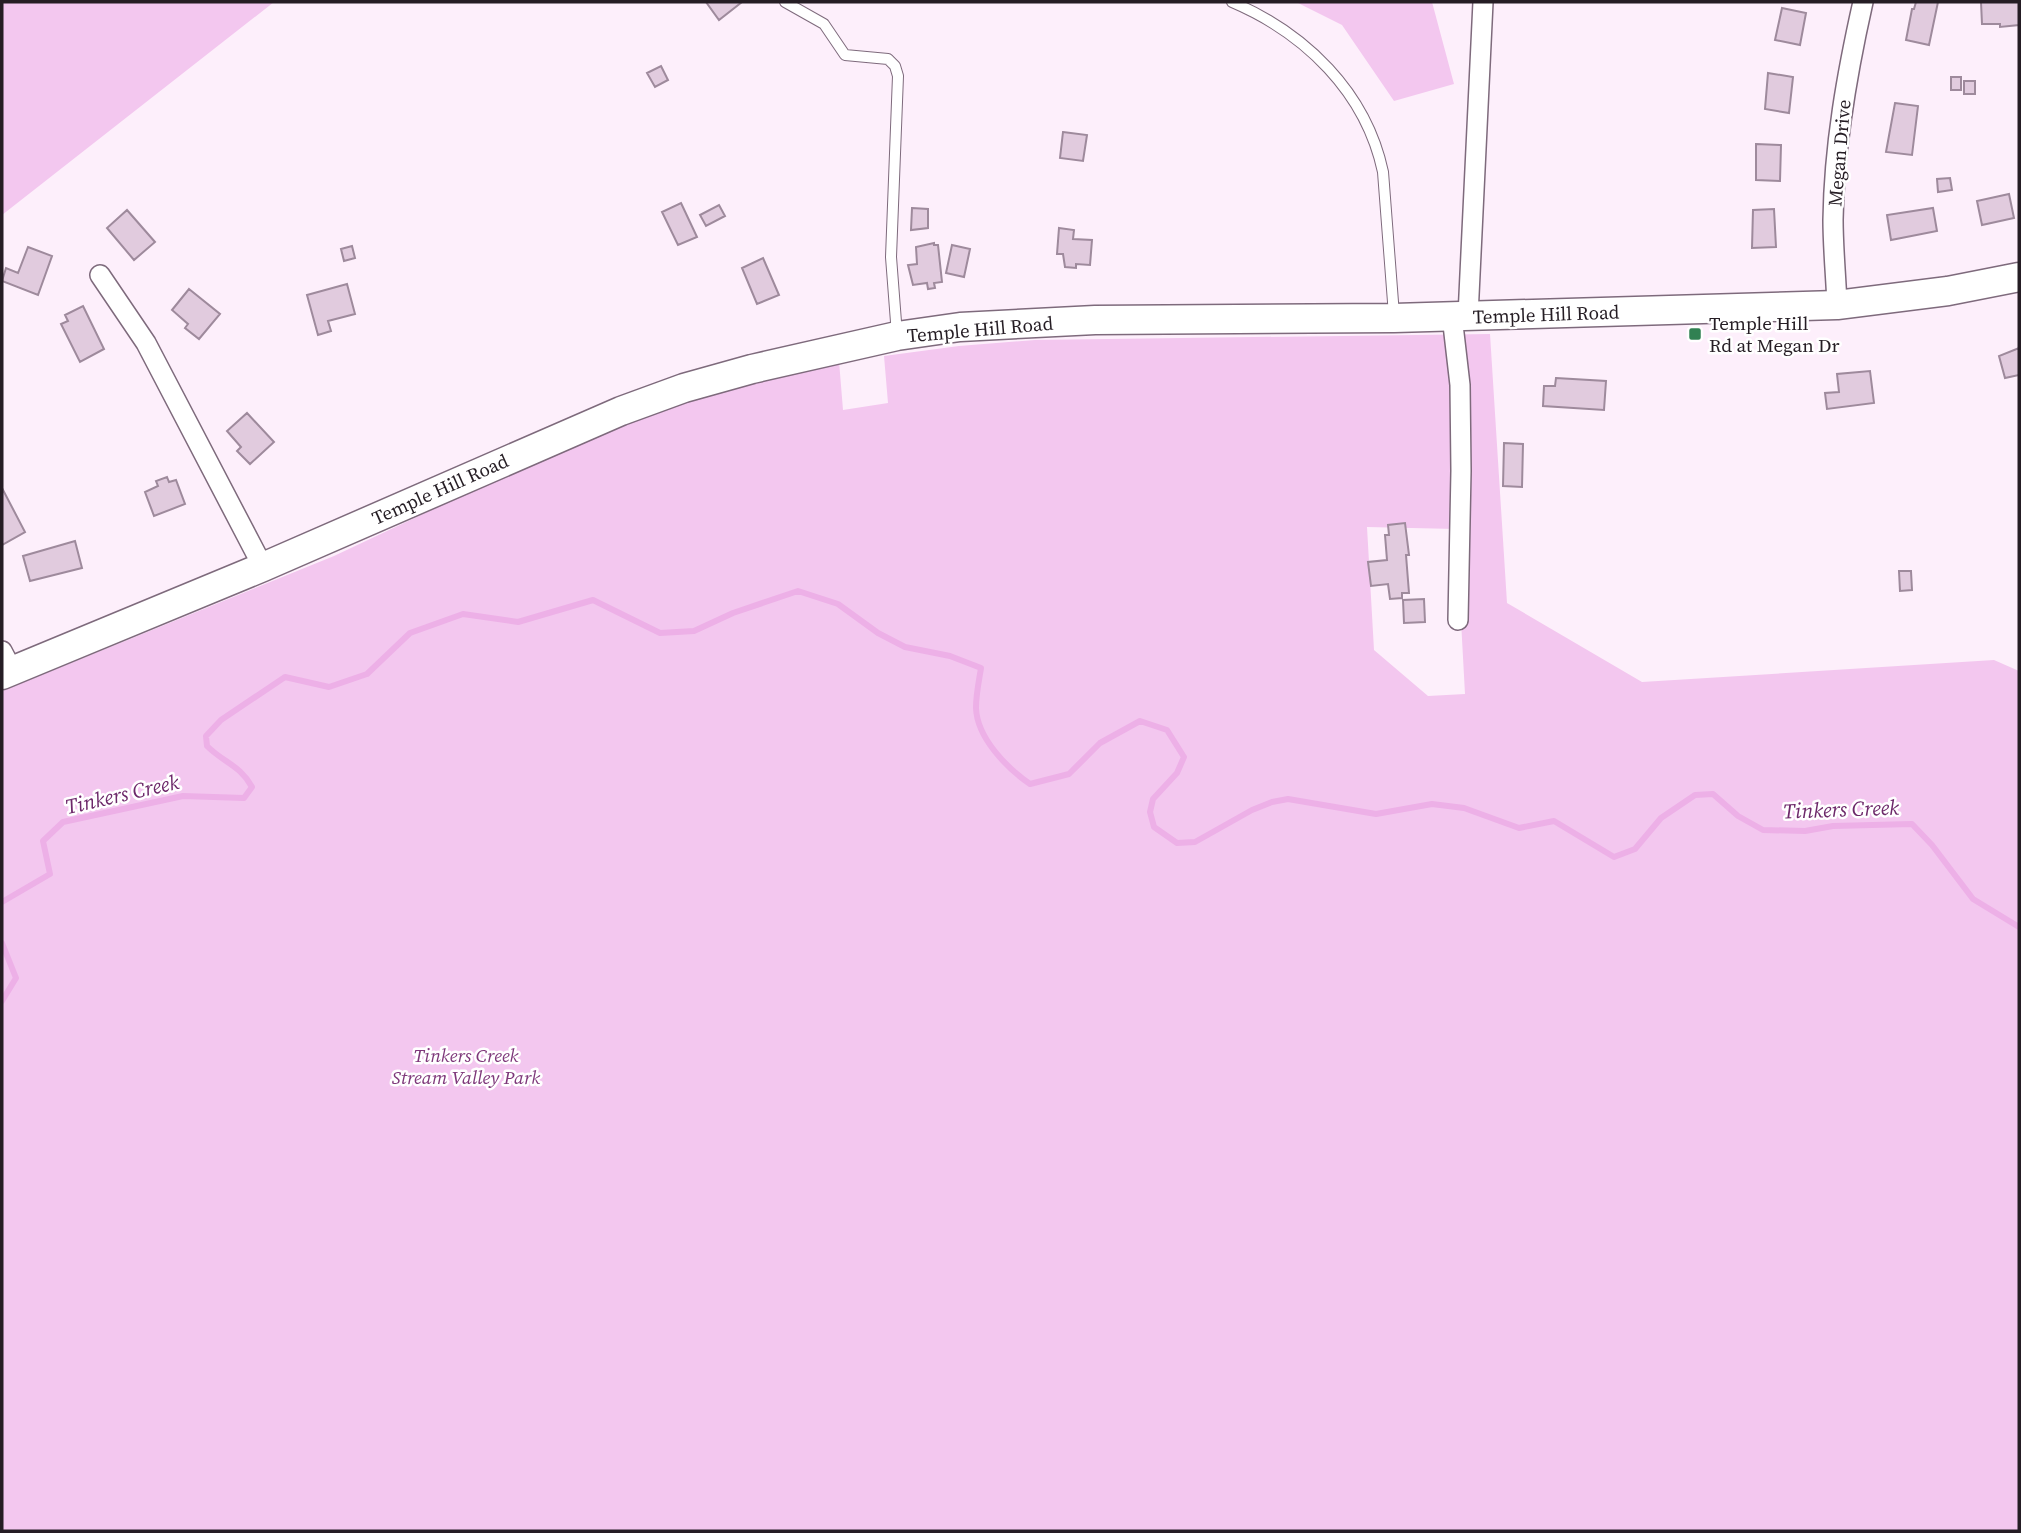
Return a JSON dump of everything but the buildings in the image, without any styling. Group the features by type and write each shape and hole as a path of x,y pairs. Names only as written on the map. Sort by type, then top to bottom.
{"main road":[{"name":"Temple Hill Road","path":"5,665 263,567 621,411 684,388 752,369 897,336 960,327 1095,320 1394,318 1837,305 1948,291 2019,277"}],"street":[{"path":"1458,620 1460,316 1483,2"},
{"name":"Megan Drive","path":"1837,305 1833,220 1836,156 1844,96 1863,2"},
{"path":"100,275 146,343 263,567"}],"lane":[{"path":"785,2 824,24 845,55 888,58 895,66 898,76 891,257 897,336"},
{"path":"1231,2 1287,31 1327,65 1341,81 1363,118 1377,150 1384,180 1394,318"}],"green space":[{"path":"2,2 274,2 2,215"},
{"path":"1296,2 1432,2 1454,84 1394,101 1342,25"},
{"name":"Tinkers Creek Stream Valley Park","path":"1490,334 1507,603 1642,682 1994,660 2019,671 2019,1531 2,1531 2,691 334,556 493,481 655,413 721,390 839,361 843,410 888,403 884,356 1035,340","holes":["1367,527 1456,529 1465,694 1428,696 1374,650"]}],"waterway":[{"name":"Tinkers Creek","path":"2,902 50,874 43,841 63,822 183,796 244,798 252,787 237,769 207,746 206,736 221,720 285,677 329,687 367,674 410,633 463,614 518,622 593,600 660,633 694,631 733,613 798,591 838,604 878,633 905,647 950,656 981,668 976,708 982,730 1003,761 1030,784 1069,774 1100,743 1140,721 1167,730 1184,757 1177,773 1153,799 1150,812 1154,827 1177,843 1195,842 1252,810 1288,799 1376,814 1432,804 1464,808 1519,828 1554,821 1614,857 1635,849 1661,818 1695,795 1713,794 1738,816 1763,830 1805,831 1833,826 1912,824 1932,845 1973,899 2019,927"},
{"name":"Tinkers Creek","path":"2,943 16,978 2,1001"}],"place":[{"name":"Temple Hill Rd at Megan Dr","path":"1695,334"}]}
